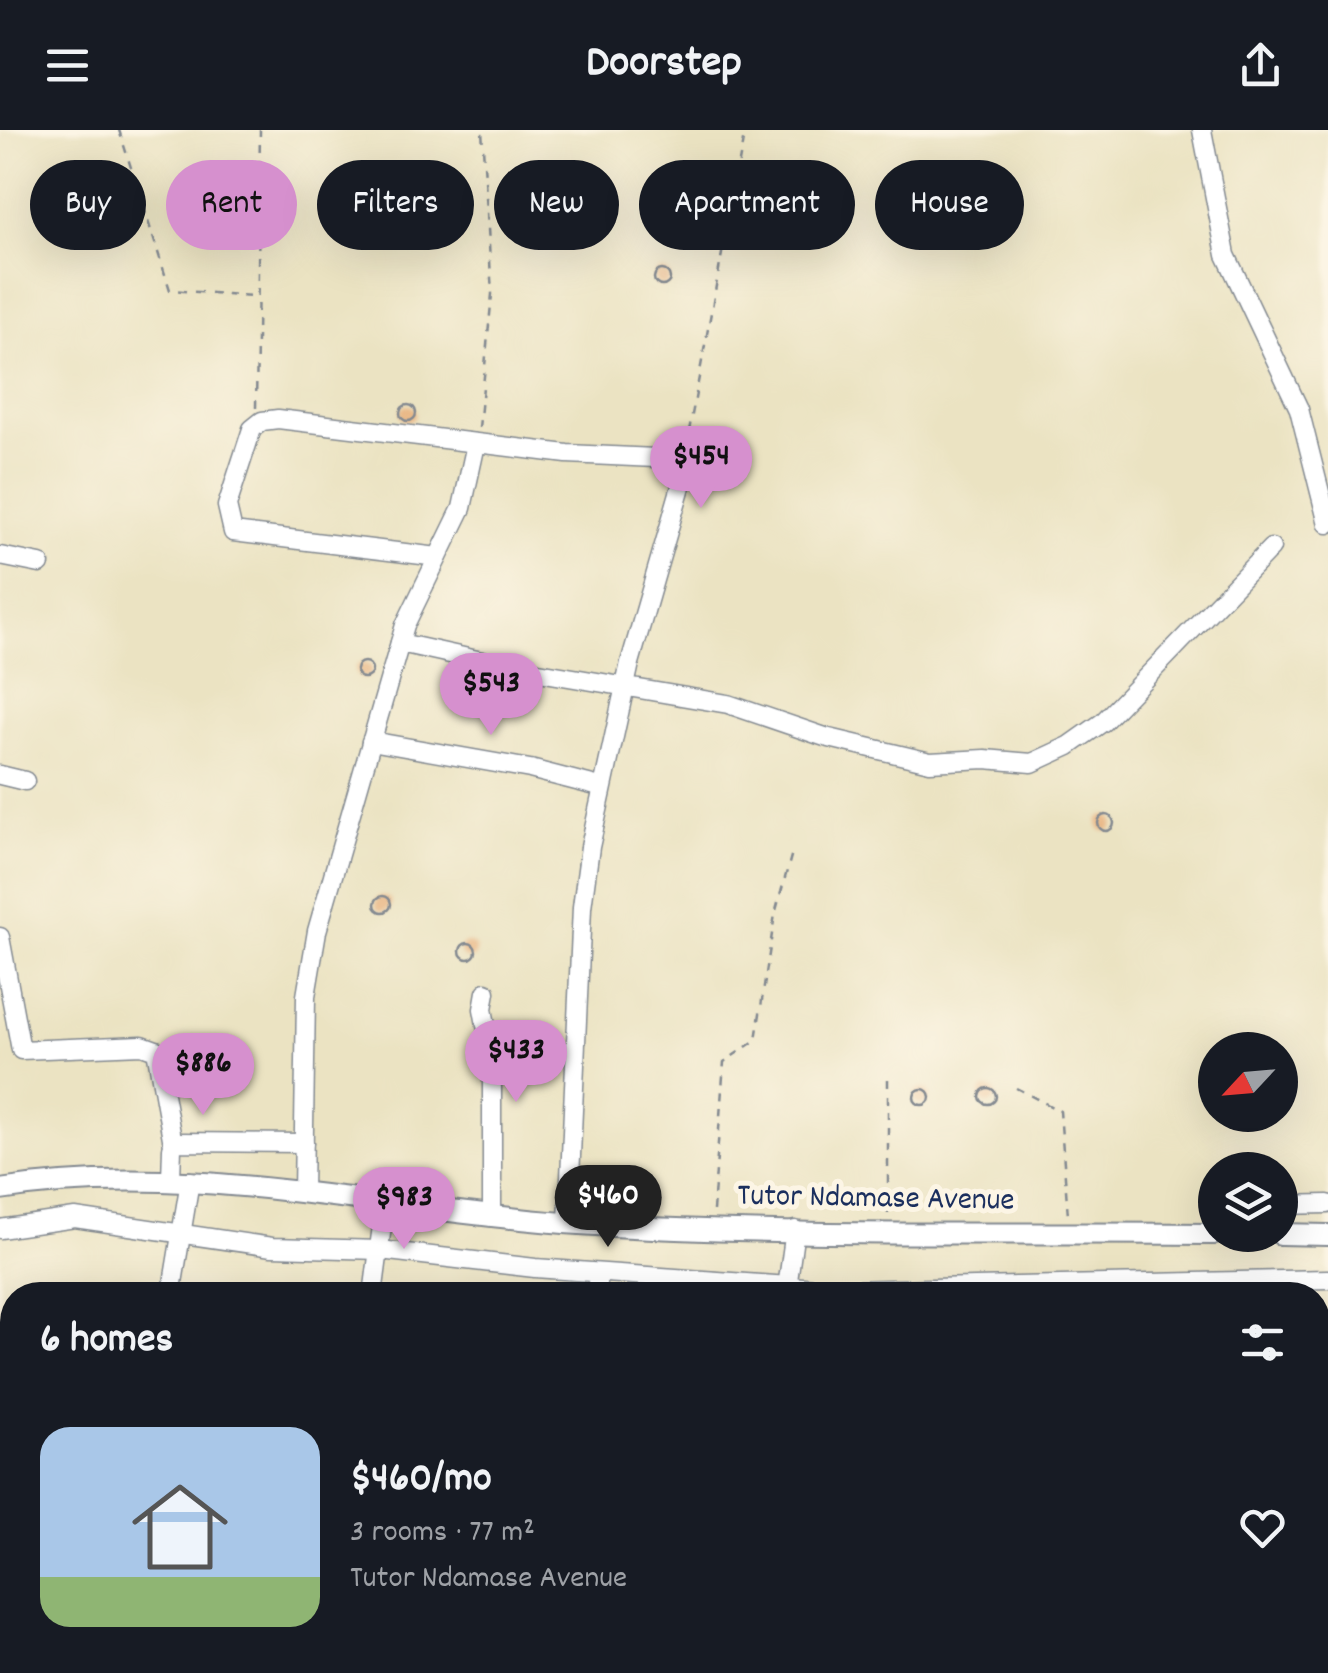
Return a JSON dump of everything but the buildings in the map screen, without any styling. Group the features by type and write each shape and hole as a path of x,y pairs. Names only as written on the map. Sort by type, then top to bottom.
{"street":[{"path":"1202,130 1226,255 1299,408 1328,524"},
{"path":"438,557 233,532 227,506 256,424 278,419 344,424 476,444 662,457 683,464 684,483 600,787 582,907 568,1223"},
{"path":"304,1192 306,996 318,931 400,643 462,508 476,444"},
{"path":"400,643 509,667 728,704 825,737 930,762 985,758 1032,763 1069,746 1104,722 1271,548"},
{"path":"0,556 40,564"},
{"path":"371,741 530,769 600,787"},
{"path":"0,775 25,781"},
{"path":"0,937 20,1050 142,1045 156,1050 180,1180 181,1232 173,1282"},
{"path":"486,992 483,1009 492,1056 492,1217"},
{"path":"174,1144 304,1143"},
{"name":"Tutor Ndamase Avenue","path":"0,1190 74,1180 180,1180 568,1223 794,1230 1198,1234"},
{"path":"374,1282 385,1203"},
{"path":"1298,1204 1326,1203"},
{"path":"0,1228 76,1218 144,1232 181,1232 272,1247 380,1250 692,1282"},
{"path":"787,1282 794,1230"},
{"path":"1298,1234 1328,1235"},
{"path":"597,1282 598,1273"},
{"path":"1242,1282 1328,1279"}],"path":[{"path":"119,130 170,290 256,296"},
{"path":"256,424 260,130"},
{"path":"476,444 485,390 492,294 482,130"},
{"path":"683,464 745,130"},
{"path":"711,1228 724,1062 756,1040 775,914 793,849"},
{"path":"888,1079 888,1231"},
{"path":"1016,1088 1060,1112 1069,1232"}]}
